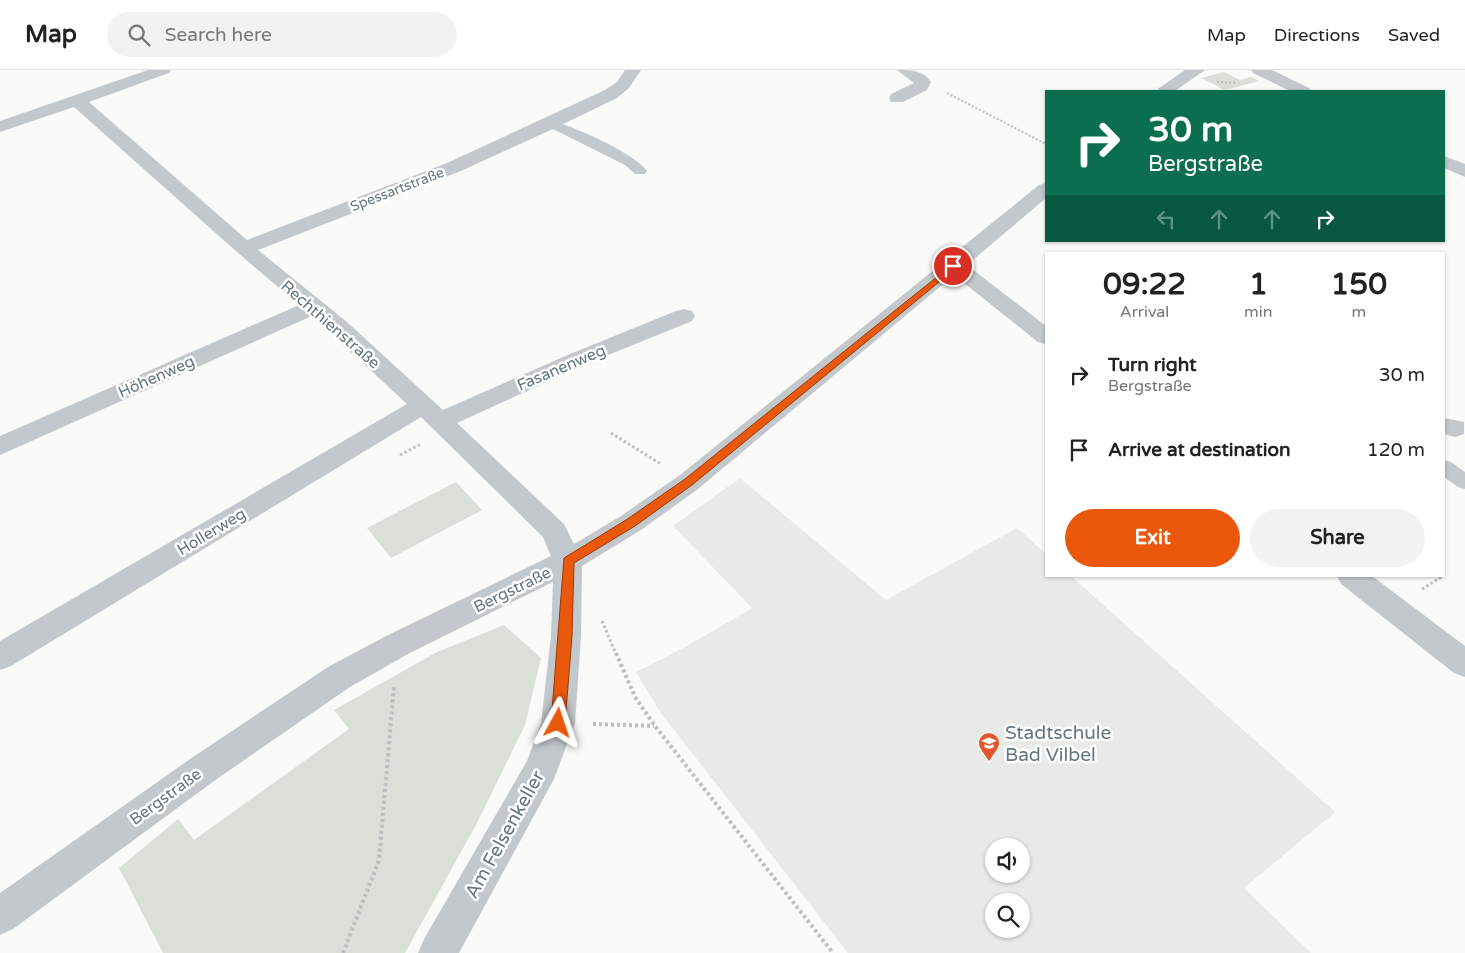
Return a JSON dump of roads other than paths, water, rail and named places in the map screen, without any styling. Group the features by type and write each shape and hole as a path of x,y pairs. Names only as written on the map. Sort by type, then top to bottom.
{"street":[{"path":"0,127 163,70"},
{"name":"Spessartstraße","path":"244,248 446,170 549,124 611,94 623,85 633,70"},
{"path":"897,98 921,87 923,82 905,70"},
{"path":"1164,72 1191,73"},
{"path":"1264,72 1301,90"},
{"path":"1166,90 1191,73"},
{"name":"Rechthienstraße","path":"78,101 244,248 339,327 431,413 554,531 568,561"},
{"path":"1445,161 1465,171"},
{"name":"Bergstraße","path":"0,916 245,740 339,677 397,645 568,561 630,523 688,482 1045,190"},
{"path":"953,266 964,272 1045,336"},
{"name":"Höhenweg","path":"0,446 313,307"},
{"name":"Fasanenweg","path":"431,413 578,359 684,316"},
{"name":"Hollerweg","path":"0,657 431,413"},
{"name":"Am Felsenkeller","path":"438,953 542,768 558,723 566,636 568,561"},
{"path":"1352,577 1465,664"}],"lane":[{"path":"549,124 560,127 621,158 636,166 640,171"},
{"path":"1445,468 1465,482"}],"place":[{"name":"Stadtschule Bad Vilbel","path":"989,762"}]}
